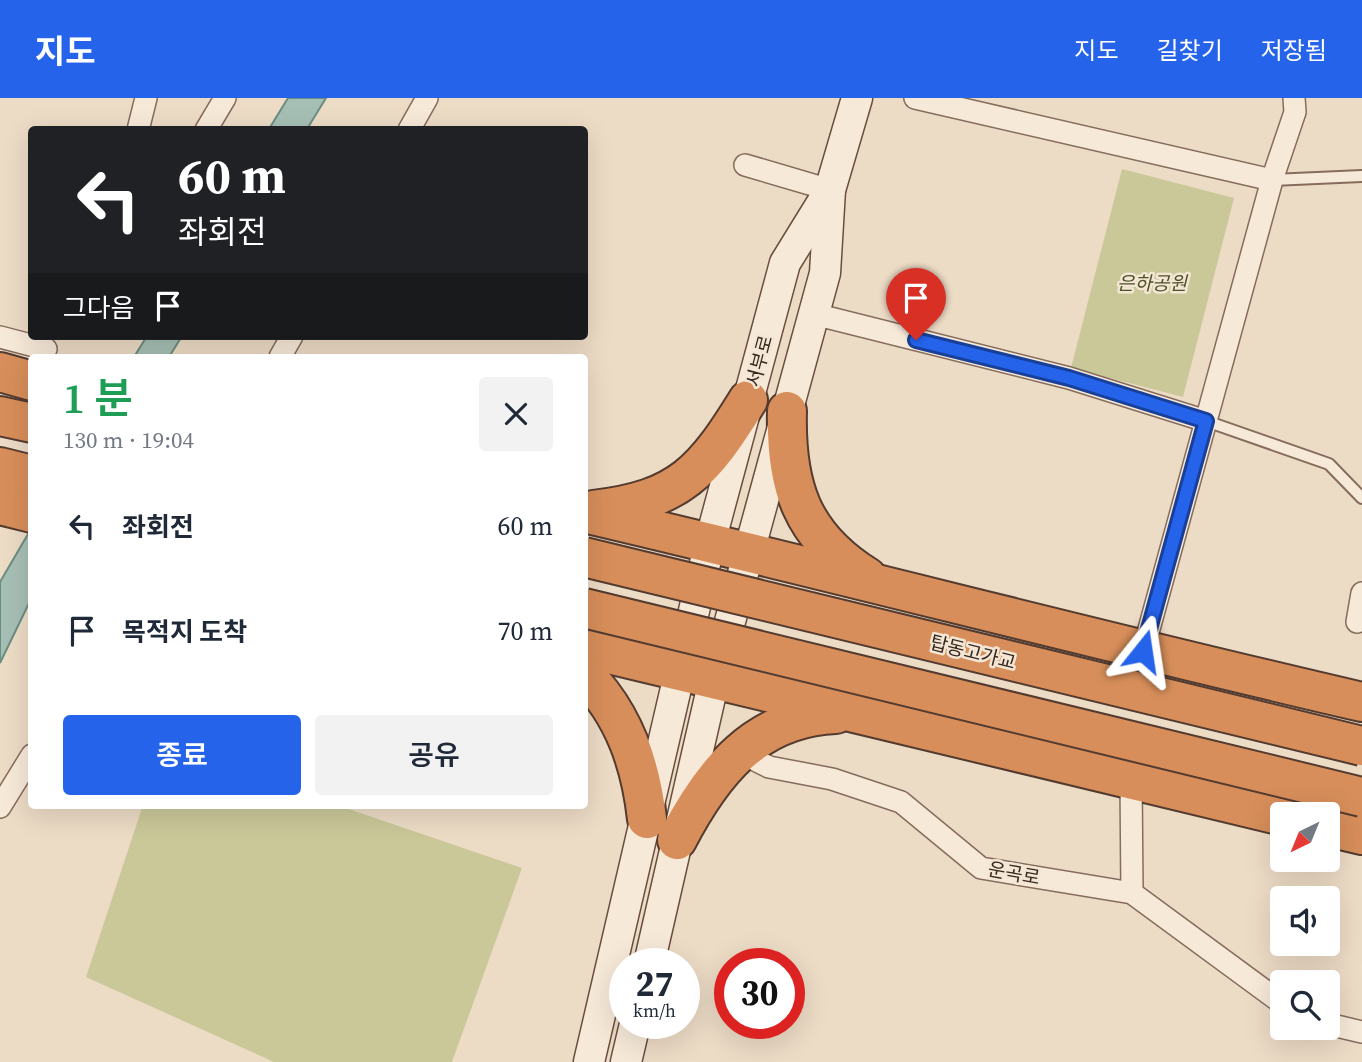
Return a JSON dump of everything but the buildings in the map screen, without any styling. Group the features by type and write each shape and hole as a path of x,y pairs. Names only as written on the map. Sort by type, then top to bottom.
{"highway":[{"path":"0,373 28,362"},
{"path":"588,511 639,502 683,482 716,450 748,400"},
{"path":"787,411 788,467 794,489 806,515 838,556 881,585"},
{"path":"0,416 28,422"},
{"path":"0,467 28,474"},
{"path":"0,505 28,512"},
{"path":"588,512 1143,651 1362,702"},
{"name":"탑동고가교","path":"588,558 1362,746"},
{"path":"588,609 1362,797"},
{"path":"588,649 1270,813"},
{"path":"588,678 606,697 626,733 662,830 706,791 742,749 762,735 802,718 838,714 880,718"},
{"path":"1340,830 1362,835"}],"main road":[{"name":"서부로","path":"697,676 748,552 814,314 825,273 830,190 857,98"},
{"name":"서부로","path":"697,676 710,542 785,263 830,190"},
{"path":"589,1062 662,830 697,676"},
{"path":"651,948 662,830"},
{"path":"626,1062 631,1039"}],"street":[{"path":"139,126 146,98"},
{"path":"208,126 225,98"},
{"path":"411,126 427,98"},
{"path":"915,98 1272,180"},
{"path":"1143,651 1272,180 1295,113 1294,98"},
{"path":"746,165 830,190"},
{"path":"814,314 1069,378 1206,421"},
{"path":"0,337 40,354"},
{"path":"1357,622 1362,593"},
{"name":"운곡로","path":"742,749 757,761 769,766 832,779 901,802 981,868 1132,893 1270,994"},
{"path":"0,807 28,762"},
{"path":"1131,780 1132,893"},
{"path":"1340,1027 1362,1032"}],"lane":[{"path":"1272,180 1362,176"},
{"path":"1206,421 1329,464 1362,498"}],"green space":[{"name":"은하공원","path":"1122,169 1234,198 1183,397 1071,368"},
{"path":"142,809 349,809 522,868 452,1062 274,1062 86,977"}],"shaded area":[{"path":"288,98 326,98 309,126 271,126"},
{"path":"145,340 180,340 171,354 136,354"},
{"path":"28,534 28,605 0,663 0,582"}],"route":[{"path":"916,340 1069,378 1206,421 1143,651"}]}
